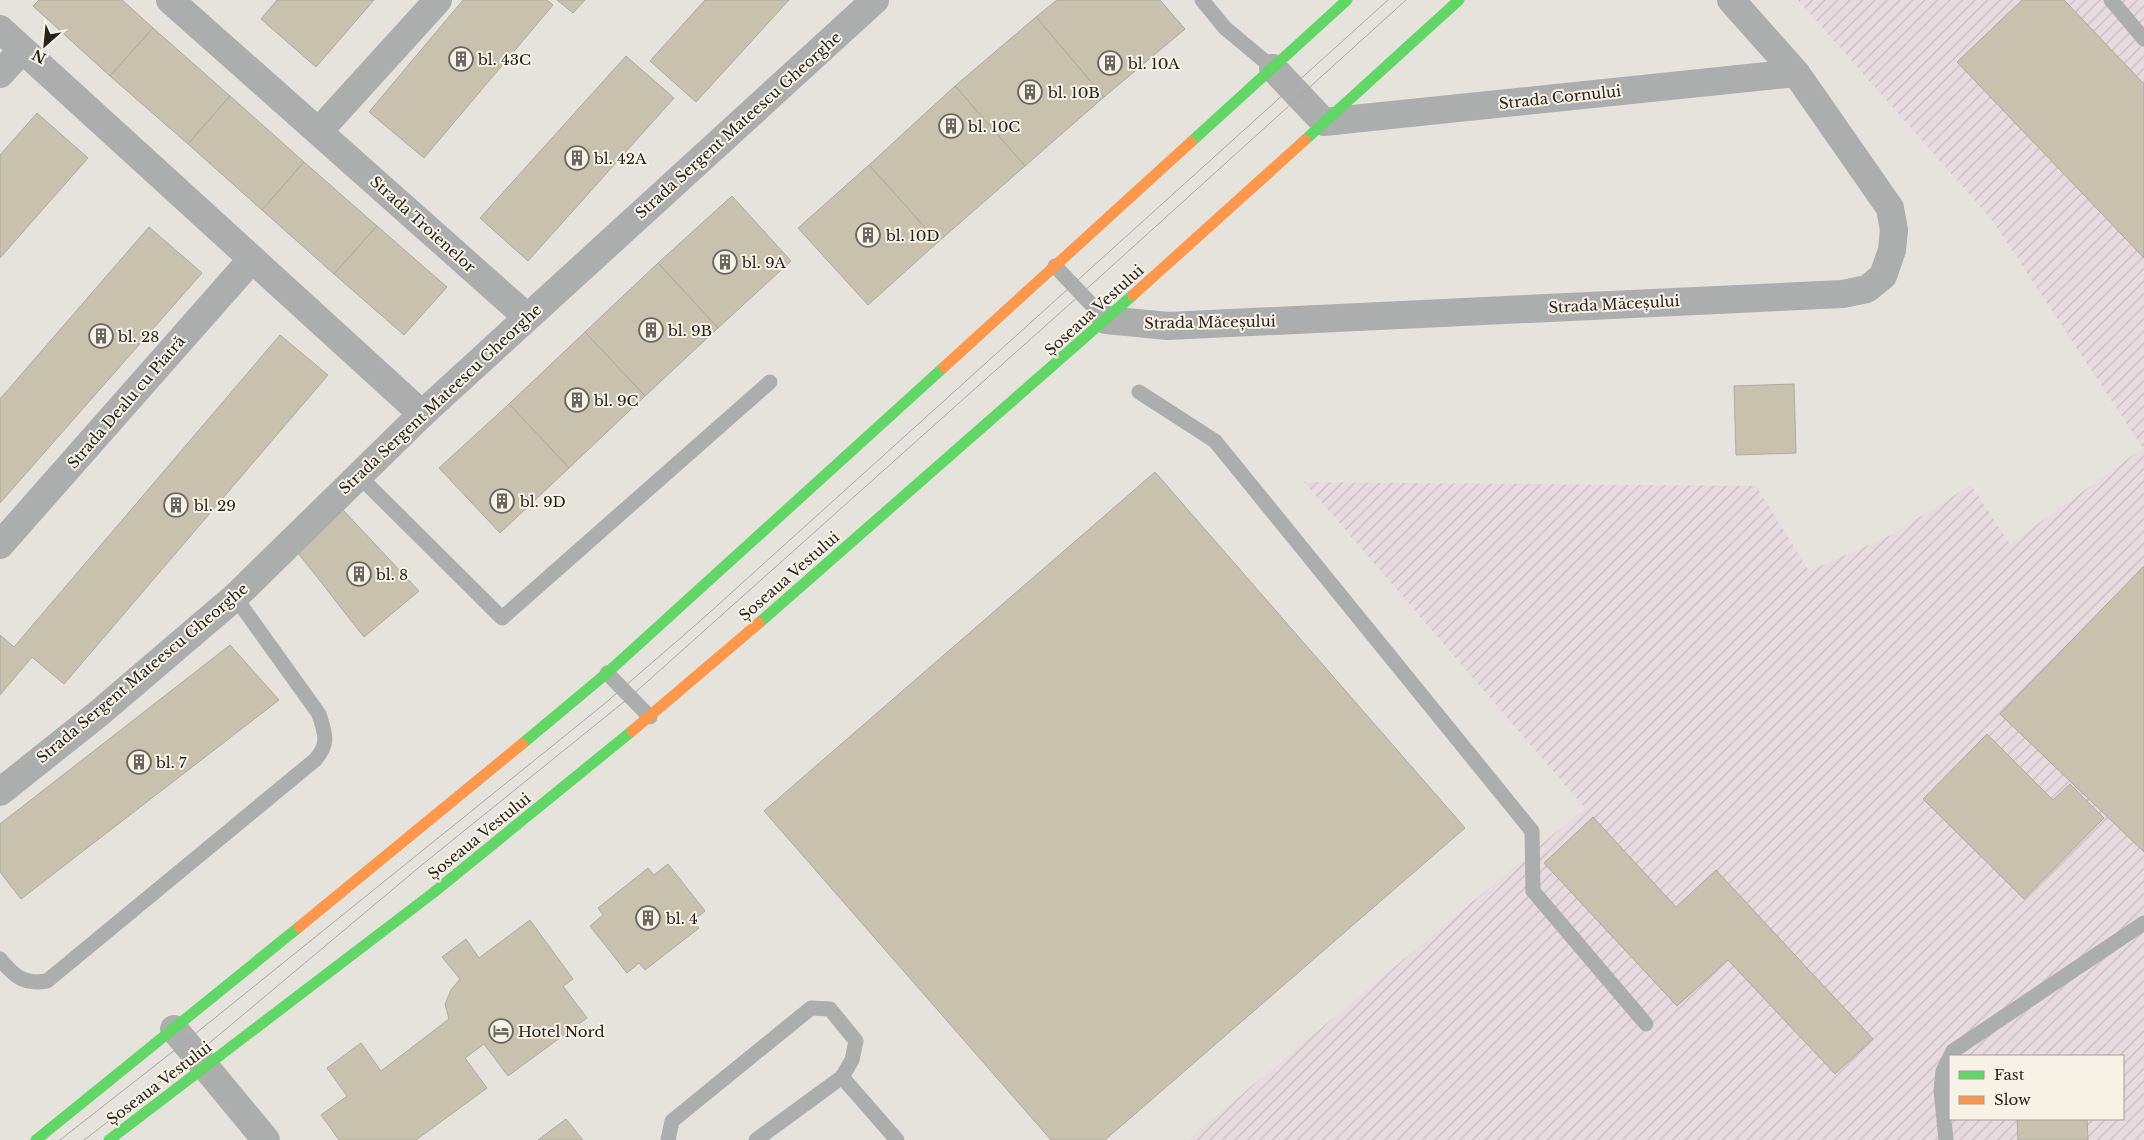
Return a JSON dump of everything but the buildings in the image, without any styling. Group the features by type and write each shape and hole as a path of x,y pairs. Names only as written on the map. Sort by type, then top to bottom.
{"main road":[{"name":"Șoseaua Vestului","path":"36,1140 398,848 607,673 775,518 1347,0"},
{"name":"Șoseaua Vestului","path":"110,1140 432,893 650,717 1106,320 1459,0"}],"street":[{"name":"Strada Troienelor","path":"170,0 527,317"},
{"path":"319,131 438,0"},
{"name":"Strada Sergent Mateescu Gheorghe","path":"0,792 98,714 235,597 422,414 875,0"},
{"name":"Strada Măceșului","path":"1106,320 1168,326 1843,294 1867,289 1883,276 1892,250 1894,230 1890,208 1796,73 1731,0"},
{"path":"0,29 422,414"},
{"path":"0,74 22,50"},
{"path":"1273,68 1324,122"},
{"name":"Strada Cornului","path":"1324,122 1796,73"},
{"name":"Strada Dealu cu Piatră","path":"0,545 252,259"},
{"path":"174,1029 266,1140"}],"lane":[{"path":"1202,0 1225,28 1273,68"},
{"path":"2111,0 2144,39"},
{"path":"1055,266 1106,320"},
{"path":"358,475 502,618 770,382"},
{"path":"1139,392 1216,441 1526,823 1532,831 1533,891 1646,1024"},
{"path":"0,959 18,978 34,984 47,981 308,766 324,750 326,736 319,714 235,597"},
{"path":"607,673 650,717"},
{"path":"1951,1055 1953,1051 2144,923"},
{"path":"668,1140 672,1121 811,1008 830,1009 856,1041 852,1060 842,1077 756,1140"},
{"path":"1946,1140 1941,1090 1943,1071 1949,1059"},
{"path":"842,1077 897,1140"}],"shaded area":[{"path":"1798,0 2144,0 2144,1140 1187,1140 1585,808 1304,482 1756,486 1809,571 1891,535 1971,485 2010,544 2143,448 1992,220"}],"tram line":[{"path":"60,1140 185,1042 603,705 699,622 1388,0"},
{"path":"84,1140 195,1055 423,864 630,697 1081,294 1406,0"}],"traffic: fast":[{"path":"1191,142 1347,0"},
{"path":"1305,140 1459,0"},
{"path":"759,623 1133,295"},
{"path":"522,744 607,673 944,367"},
{"path":"109,1140 433,893 632,731"},
{"path":"36,1140 299,927"}],"traffic: slow":[{"path":"1133,295 1305,140"},
{"path":"944,367 1191,142"},
{"path":"632,731 759,623"},
{"path":"299,927 522,744"}],"place":[{"name":"bl. 43C","path":"461,59"},
{"name":"bl. 10A","path":"1110,63"},
{"name":"bl. 10B","path":"1030,92"},
{"name":"bl. 10C","path":"951,126"},
{"name":"bl. 42A","path":"577,158"},
{"name":"bl. 10D","path":"868,235"},
{"name":"bl. 9A","path":"725,262"},
{"name":"bl. 9B","path":"651,330"},
{"name":"bl. 28","path":"101,336"},
{"name":"bl. 9C","path":"577,400"},
{"name":"bl. 9D","path":"502,501"},
{"name":"bl. 29","path":"176,505"},
{"name":"bl. 8","path":"359,574"},
{"name":"bl. 7","path":"139,762"},
{"name":"bl. 4","path":"648,918"},
{"name":"Hotel Nord","path":"501,1031"}]}
